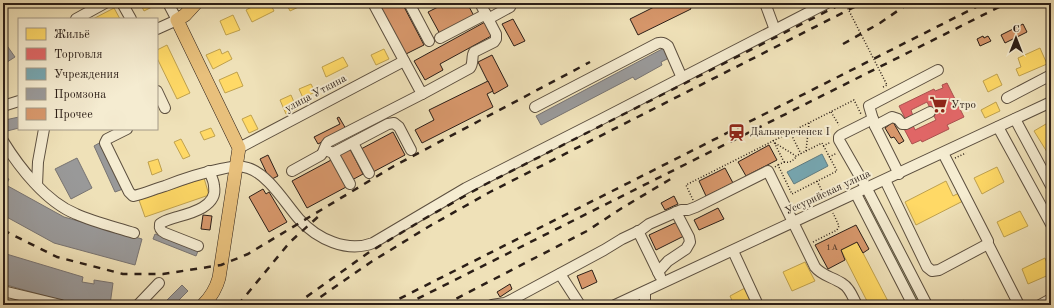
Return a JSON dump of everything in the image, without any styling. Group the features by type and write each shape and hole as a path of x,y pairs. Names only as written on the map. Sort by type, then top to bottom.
{"main road":[{"path":"196,3 185,15 177,20 239,148 217,284 212,294 203,305"}],"street":[{"path":"78,18 105,3"},
{"path":"122,3 130,18"},
{"path":"158,29 177,20 168,3"},
{"path":"373,3 422,94"},
{"path":"409,3 429,41"},
{"path":"350,184 325,146 328,142 470,68 472,64 472,55 474,52 494,42 496,39 496,34 480,3"},
{"path":"440,38 510,7 512,3"},
{"path":"765,3 775,30"},
{"path":"125,130 107,139 105,144 129,192 133,196 188,177 236,166 250,168 274,188 299,219 313,230 336,244 361,246 373,243 466,188 827,3"},
{"path":"535,106 662,42 668,46 682,78"},
{"name":"улица Уткина","path":"239,148 404,62"},
{"path":"899,174 871,122 868,108 871,104 938,70"},
{"path":"1008,98 1051,75"},
{"path":"158,93 165,108"},
{"path":"3,106 18,101"},
{"name":"Уссурийская улица","path":"615,305 867,189 1051,102"},
{"path":"926,305 867,189 839,140 839,136 871,122 892,117 898,119 902,124 906,124 930,112"},
{"path":"1015,120 1051,186"},
{"path":"292,171 328,152 353,143 388,124 394,123 399,127 411,150"},
{"path":"998,127 1051,224"},
{"path":"37,185 38,162 44,130"},
{"path":"3,141 20,166 37,185 62,207 75,214 134,233"},
{"path":"353,143 368,173"},
{"path":"943,153 1019,305"},
{"path":"492,305 499,305 509,301 622,239 638,232 649,224 676,212 696,207 768,171 815,267 819,272 843,284 848,289 857,305"},
{"path":"198,246 165,233 159,228 160,224 164,221 202,208 212,200 215,188 209,172"},
{"path":"885,180 927,267 932,271 939,270 988,244"},
{"path":"856,194 913,305"},
{"path":"658,272 668,261 686,249 690,242 689,237 676,212"},
{"path":"638,232 664,283"},
{"path":"733,251 758,305"},
{"path":"560,274 580,305"},
{"path":"138,305 159,283"},
{"path":"3,291 61,305"},
{"path":"645,292 645,305"},
{"path":"1040,305 1051,299"}],"path":[{"path":"845,3 887,85"},
{"path":"696,207 686,185 854,100 871,122"},
{"path":"831,112 844,134"},
{"path":"806,151 809,123"},
{"path":"790,132 801,154"},
{"path":"773,140 784,162"},
{"path":"775,143 796,156"},
{"path":"768,171 778,165 784,162 788,163 794,160 796,156 822,144 837,171 792,194 778,165"},
{"path":"805,245 837,230 839,226 817,181"}],"green space":[{"path":"874,208 923,305 917,305 869,211"}],"building: Жильё":[{"path":"140,3 158,3 158,4 144,11"},
{"path":"259,3 270,3 274,11 252,22 246,10"},
{"path":"286,3 307,3 290,11"},
{"path":"114,8 119,18 95,18"},
{"path":"233,15 240,30 226,35 220,21"},
{"path":"167,45 190,93 177,99 158,60 158,50"},
{"path":"1040,48 1047,64 1019,76 1016,69 1021,67 1018,58"},
{"path":"220,49 222,54 228,51 232,59 213,69 206,55"},
{"path":"384,49 389,59 376,65 371,55"},
{"path":"343,57 348,66 326,77 322,67"},
{"path":"237,72 243,86 225,93 219,80"},
{"path":"997,74 1002,85 988,92 983,81"},
{"path":"311,84 315,92 303,98 299,89"},
{"path":"291,95 297,109 286,114 280,100"},
{"path":"996,102 1000,111 985,118 981,110"},
{"path":"251,115 258,129 249,133 242,119"},
{"path":"1051,121 1051,150 1047,152 1034,131"},
{"path":"211,128 215,136 204,140 200,132"},
{"path":"181,139 190,156 183,159 174,142"},
{"path":"158,159 162,171 152,175 148,162"},
{"path":"997,167 1004,182 982,194 974,178"},
{"path":"204,178 209,195 145,217 139,200"},
{"path":"946,181 953,196 959,193 963,201 916,225 905,202"},
{"path":"1020,211 1028,226 1004,237 997,222"},
{"path":"857,242 890,305 869,305 841,250"},
{"path":"1045,258 1051,274 1028,284 1022,269"},
{"path":"805,262 815,281 792,291 783,272"},
{"path":"745,288 752,300 743,305 734,305 730,296"},
{"path":"964,300 967,305 956,305"}],"building: Торговля":[{"path":"947,83 964,117 947,125 949,129 922,142 921,140 912,144 903,127 912,123 915,130 936,120 927,102 911,110 913,116 906,120 899,106 934,89 935,91 943,88 942,85"}],"building: Учреждения":[{"path":"822,154 828,166 794,184 787,172"}],"building: Промзона":[{"path":"3,40 15,57 4,64 3,62"},
{"path":"664,48 669,58 661,62 662,65 635,80 633,77 541,125 536,116"},
{"path":"18,117 18,128 7,131 5,120"},
{"path":"101,142 123,189 115,192 94,146"},
{"path":"77,158 92,188 71,199 55,169"},
{"path":"3,177 9,179 6,185 64,217 142,239 135,265 54,243 3,215"},
{"path":"155,234 198,251 196,256 153,239"},
{"path":"3,253 83,277 82,282 94,284 94,280 113,283 110,305 74,304 3,284"},
{"path":"182,285 188,291 174,305 162,305"}],"building: Прочее":[{"path":"378,3 402,3 424,45 404,55"},
{"path":"446,3 467,3 474,16 440,34 428,12"},
{"path":"482,3 497,3 485,9"},
{"path":"662,3 688,3 691,9 638,35 630,19"},
{"path":"513,19 525,41 514,46 502,24"},
{"path":"485,22 493,35 440,64 443,70 425,80 414,61"},
{"path":"1023,24 1027,32 1005,43 1001,35"},
{"path":"983,36 984,38 988,36 991,41 980,46 977,39"},
{"path":"492,55 508,86 494,94 478,62"},
{"path":"488,81 493,91 487,94 493,107 422,143 415,130 434,120 429,110"},
{"path":"339,117 346,129 318,144 314,137 340,124 337,118"},
{"path":"893,122 904,141 899,144 894,137 891,138 885,128"},
{"path":"393,132 405,155 373,172 361,149"},
{"path":"769,145 777,160 746,176 738,162"},
{"path":"350,149 363,174 352,180 338,155"},
{"path":"268,155 278,176 270,180 260,159"},
{"path":"333,159 348,186 307,208 292,181"},
{"path":"725,168 733,183 706,196 699,181"},
{"path":"263,189 266,194 269,192 287,222 269,232 249,197"},
{"path":"674,196 678,204 665,210 661,203"},
{"path":"718,208 724,219 699,230 694,220"},
{"path":"203,215 212,216 210,230 201,229"},
{"path":"677,222 684,236 656,250 649,235"},
{"path":"856,225 869,249 863,253 857,242 841,250 845,260 828,269 815,245"},
{"path":"592,270 597,282 582,289 577,276"},
{"path":"510,284 512,289 500,297 497,292"}],"railway":[{"path":"295,305 368,253 486,184 843,3"},
{"path":"309,305 371,262 428,227 490,192 862,3"},
{"path":"843,44 880,23 909,3"},
{"path":"387,305 984,3"},
{"path":"405,305 1007,3"},
{"path":"3,230 57,257 123,274 163,274 221,265 248,254 394,166 590,62"},
{"path":"444,305 587,231 674,177"},
{"path":"238,305 290,242 320,215"}],"place":[{"name":"Утро","path":"938,105"},
{"name":"Дальнереченск I","path":"737,132"}]}
